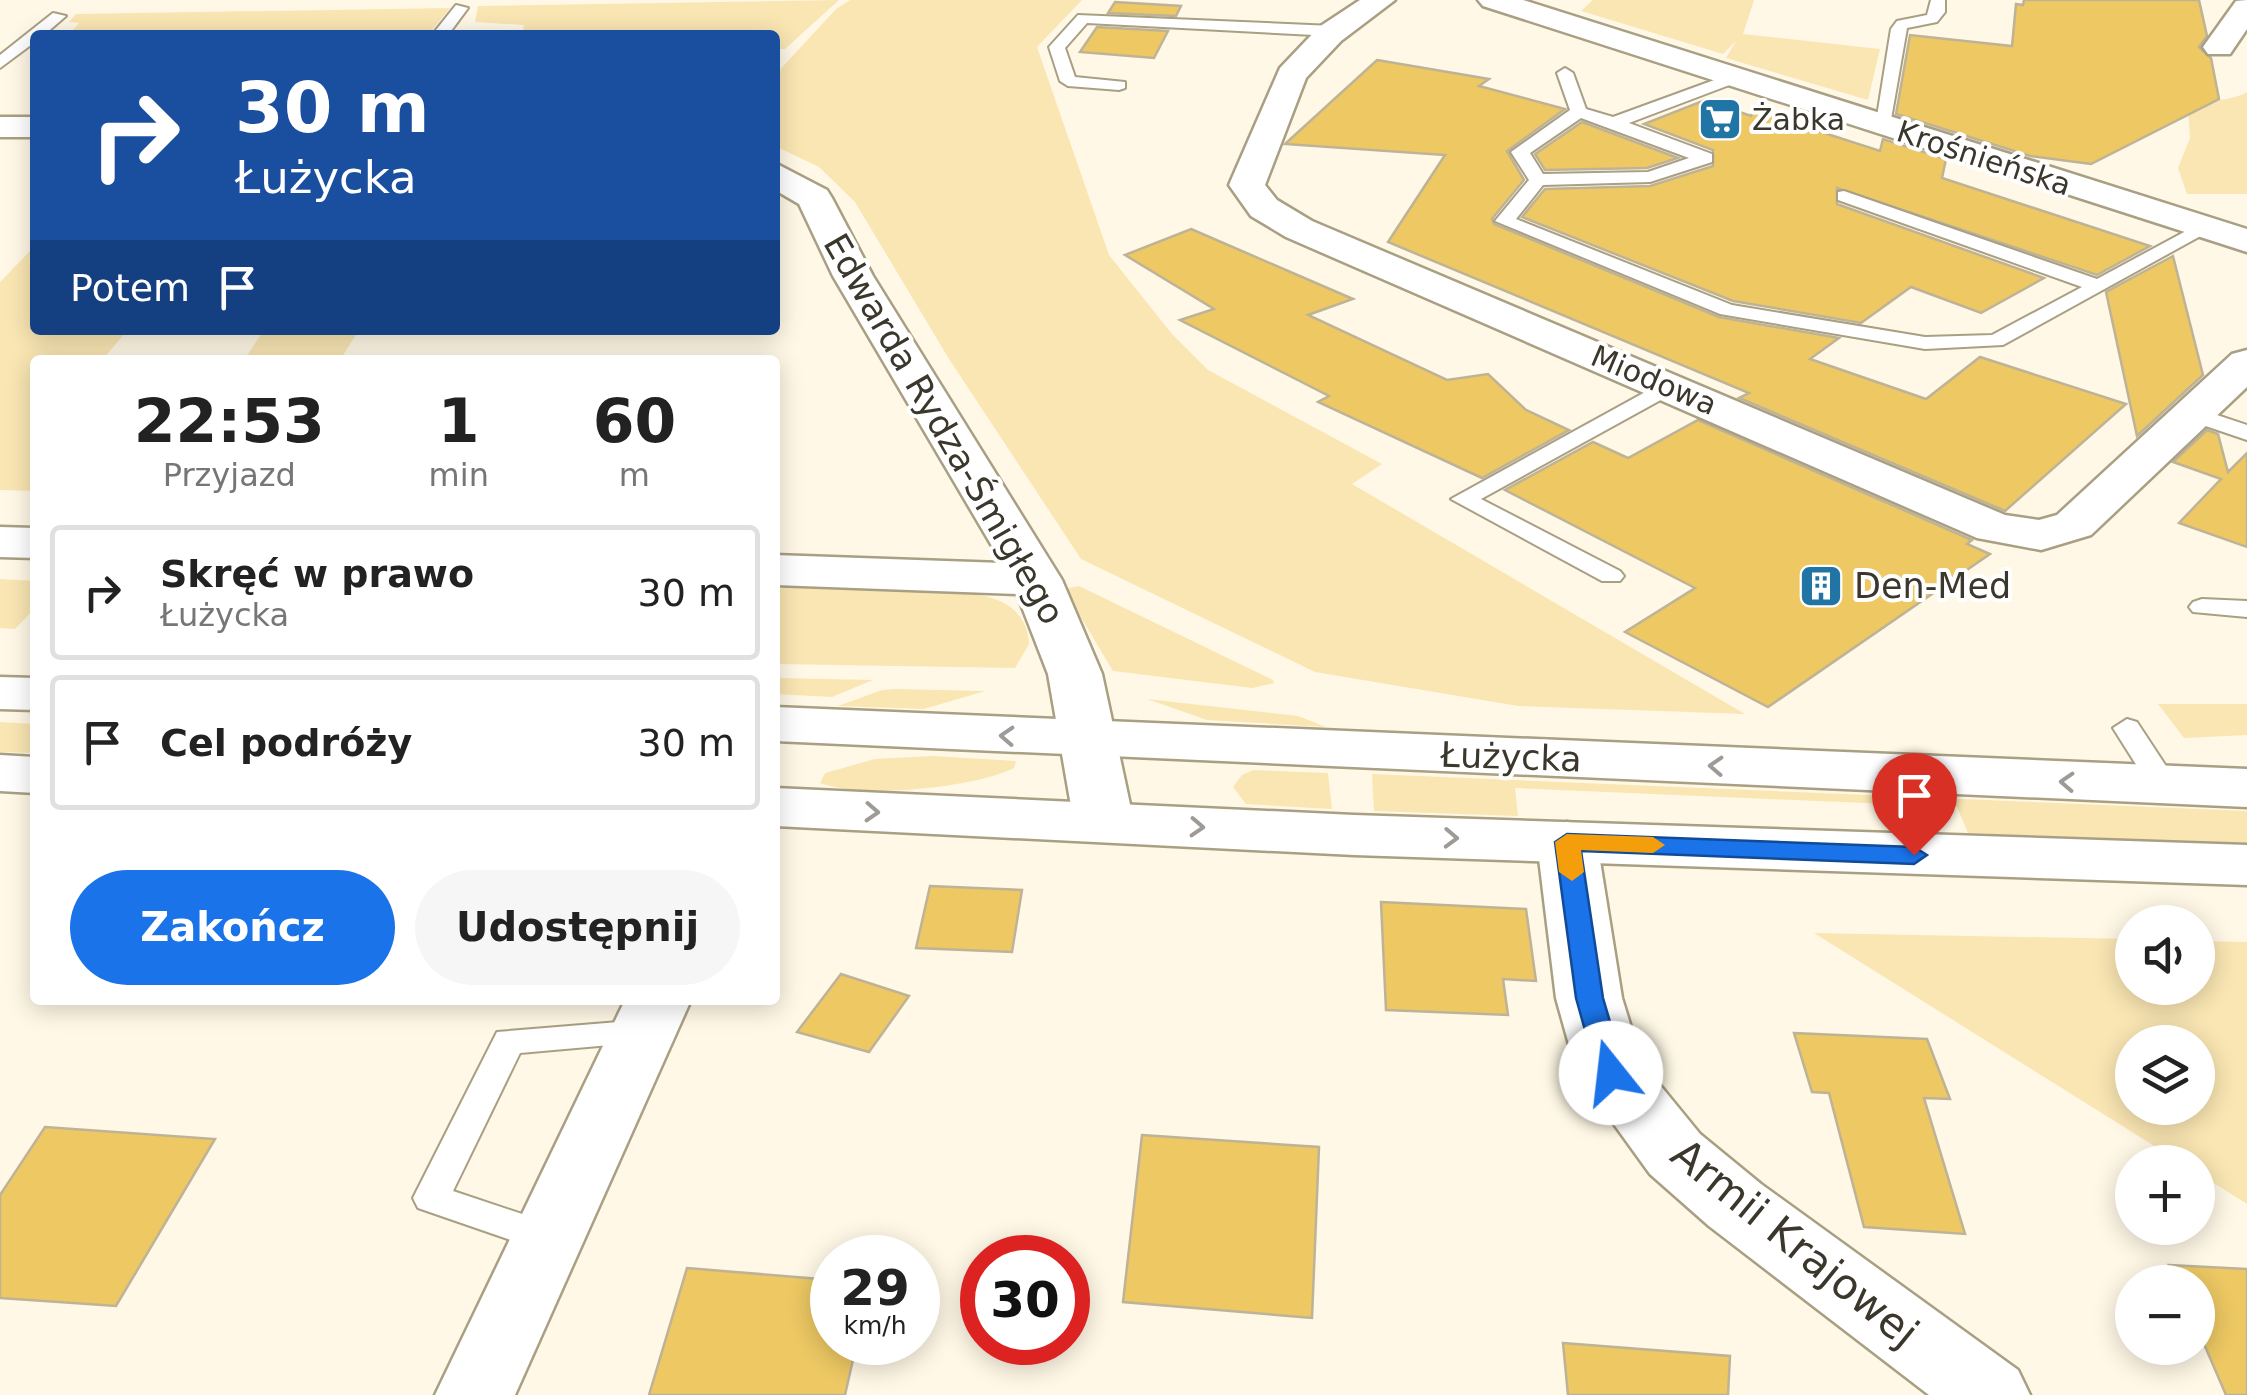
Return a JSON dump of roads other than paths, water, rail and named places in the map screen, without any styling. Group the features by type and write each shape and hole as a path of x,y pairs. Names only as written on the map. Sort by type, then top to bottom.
{"street":[{"name":"Miodowa","path":"1380,0 1334,31 1291,75 1247,184 1264,208 1299,229 1994,528 2042,535 2074,524 2247,363"},
{"name":"Krośnieńska","path":"1493,0 1535,5 1734,78 2247,241"},
{"path":"2220,46 2247,7"},
{"path":"0,127 30,127"},
{"name":"Edwarda Rydza-Śmigłego","path":"780,177 814,198 853,276 1037,580 1075,674 1104,823"},
{"path":"0,542 30,543"},
{"path":"780,570 1037,580"},
{"path":"0,693 30,694"},
{"name":"Łużycka","path":"780,725 2247,788"},
{"path":"0,773 30,774"},
{"path":"780,807 1596,843 2247,865"},
{"name":"Armii Krajowej","path":"1596,843 1590,998 1611,1073 1675,1154 1734,1205 1990,1395"},
{"path":"475,1395 651,1016"}],"lane":[{"path":"1882,125 1899,29 1902,24 1932,19 1938,12 1938,0"},
{"path":"444,30 461,8"},
{"path":"41,30 58,16"},
{"path":"1119,85 1068,80 1057,47 1074,22 1082,18 1334,31"},
{"path":"0,63 30,39"},
{"path":"1565,73 1579,112"},
{"path":"1613,123 1734,78"},
{"path":"1579,112 1706,158 1650,177 1538,180 1504,221 1728,310 1925,343 1996,342 2206,228"},
{"path":"1538,180 1520,152 1579,112"},
{"path":"1844,196 2099,286"},
{"path":"1611,576 1463,498 1670,386"},
{"path":"2193,414 2247,432"},
{"path":"2202,607 2247,609"},
{"path":"2127,728 2164,786"},
{"path":"548,1238 432,1198 509,1041 651,1016"}],"place":[{"name":"Żabka","path":"1720,119"},
{"name":"Den-Med","path":"1821,586"}]}
